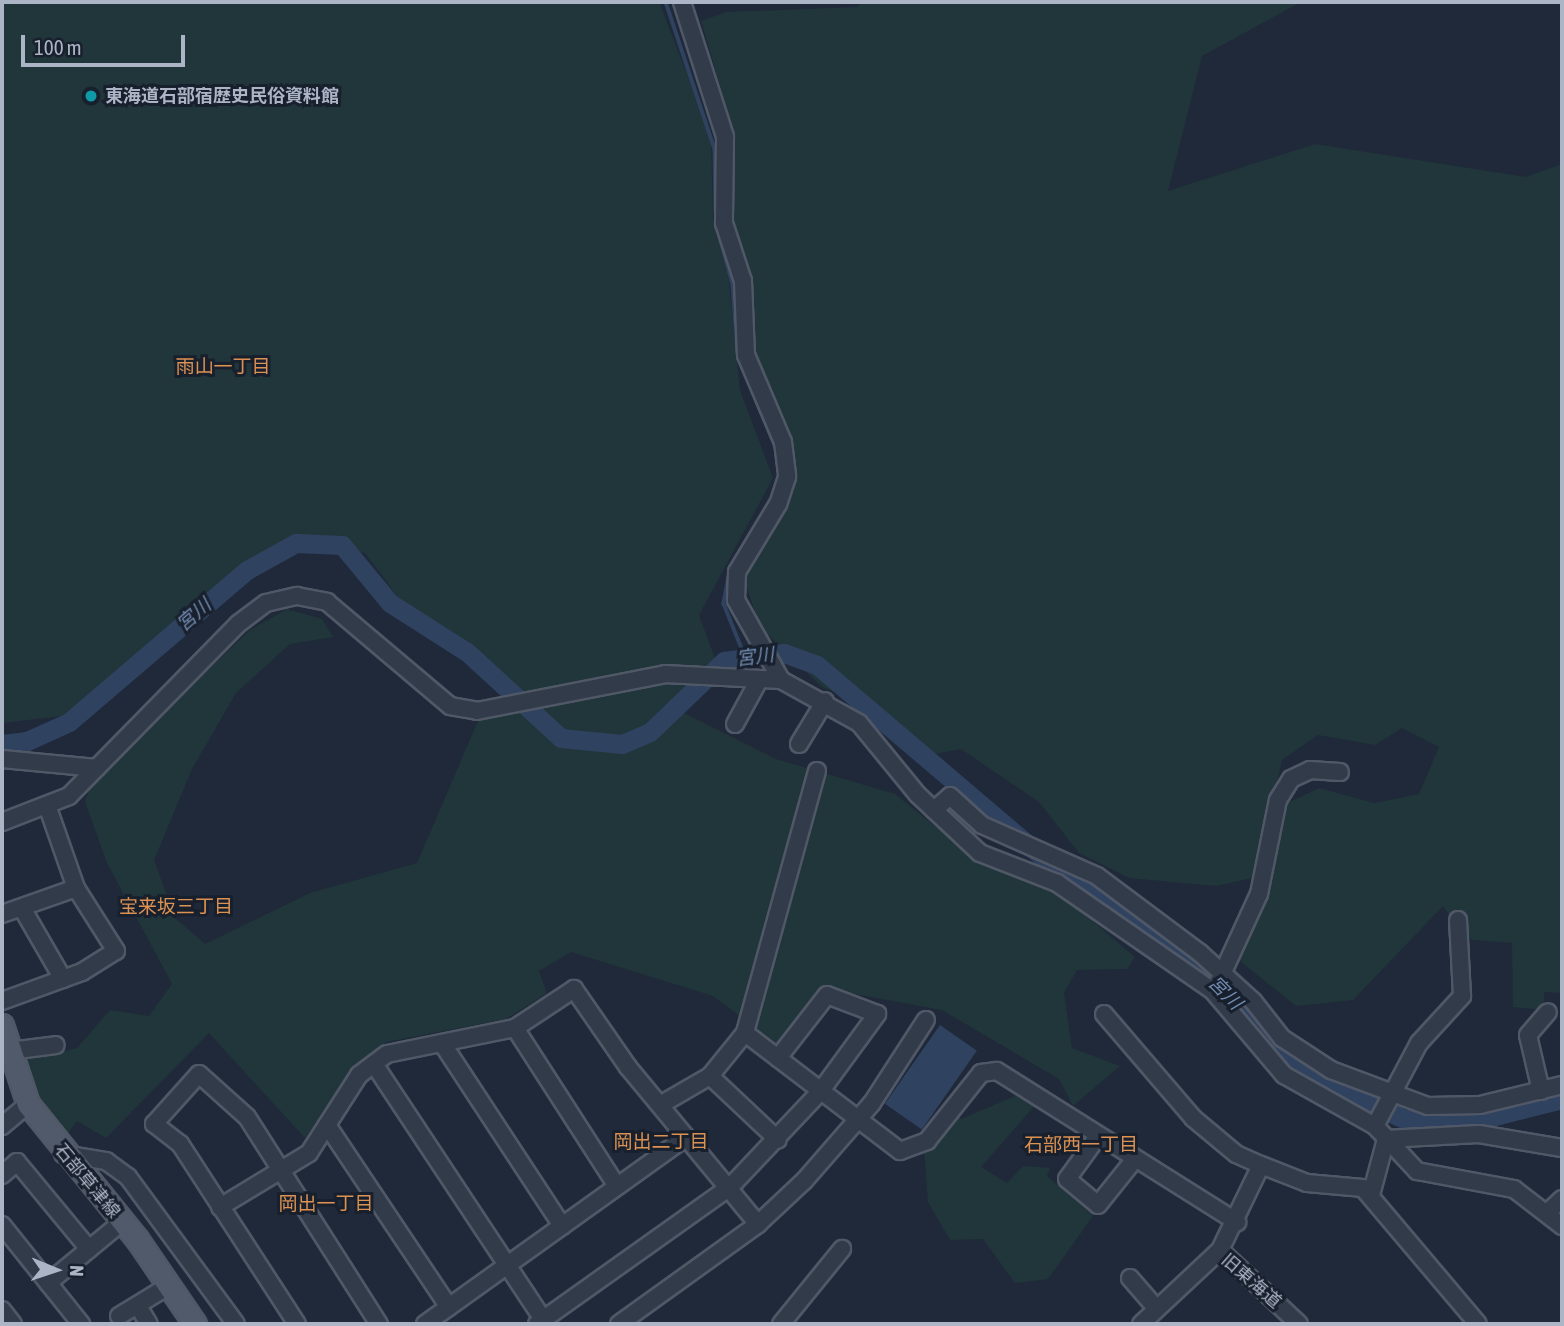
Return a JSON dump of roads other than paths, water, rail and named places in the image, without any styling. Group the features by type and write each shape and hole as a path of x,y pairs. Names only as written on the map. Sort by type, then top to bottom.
{"main road":[{"name":"石部草津線","path":"2,1026 28,1104 63,1154 122,1222 166,1288 195,1324"}],"street":[{"path":"682,2 725,138 724,223 743,281 746,355 783,442 787,477 778,505 737,572 736,600 781,680"},
{"path":"2,822 69,796 238,624 266,603 298,596 327,602 450,706 506,708 665,674 781,680 825,701 859,723 940,805 980,853 1057,883 1213,991 1284,1076 1378,1121 1386,1139 1431,1178 1514,1189 1548,1212 1562,1226"},
{"path":"735,723 759,680"},
{"path":"799,744 825,701"},
{"path":"2,759 97,768"},
{"path":"1213,991 1224,975 1259,894 1278,800 1291,779 1310,770 1340,772"},
{"path":"660,1105 710,1076 745,1033 817,771"},
{"path":"2,1001 63,979 116,951 76,888 47,804"},
{"path":"940,805 1097,876 1224,975 1305,1056 1392,1096 1450,1107 1562,1085"},
{"path":"2,914 76,888"},
{"path":"22,908 63,979"},
{"path":"1378,1121 1426,1033 1462,996 1458,920"},
{"path":"220,1206 309,1153 359,1075 387,1054 515,1028 573,989 660,1105 758,1224"},
{"path":"374,1064 507,1265 542,1323 728,1188 778,1140 821,1090 877,1014 827,995 778,1058"},
{"path":"1540,1088 1528,1035 1548,1013"},
{"path":"1104,1014 1193,1118 1236,1154 1307,1183 1349,1183 1371,1195 1478,1324"},
{"path":"619,1324 758,1224 859,1119 926,1020"},
{"path":"515,1028 618,1186"},
{"path":"745,1033 888,1144 910,1150 934,1135 991,1069 1037,1093 1096,1139 1237,1222"},
{"path":"442,1043 562,1226"},
{"path":"10,1051 56,1045"},
{"path":"297,1324 180,1144 154,1124 199,1074 247,1118 379,1324"},
{"path":"710,1076 778,1140"},
{"path":"1540,1088 1562,1078"},
{"path":"2,1126 28,1104"},
{"path":"327,1125 449,1307"},
{"path":"1386,1139 1479,1134 1562,1148"},
{"path":"425,1324 686,1137"},
{"path":"1096,1139 1067,1179 1098,1205 1134,1160"},
{"path":"1371,1195 1386,1139"},
{"path":"63,1154 106,1161 128,1177 236,1324"},
{"path":"2,1175 18,1162 89,1249"},
{"path":"1220,1250 1237,1222 1261,1165"},
{"path":"1548,1212 1562,1199"},
{"path":"48,1283 122,1222"},
{"path":"2,1225 81,1324"},
{"path":"781,1324 842,1249"},
{"name":"旧東海道","path":"1141,1324 1220,1250 1300,1324"},
{"path":"1130,1279 1156,1308"},
{"path":"119,1316 166,1288 183,1324"},
{"path":"138,1306 149,1324"},
{"path":"2,1310 13,1324"}],"water":[{"path":"940,1025 977,1051 922,1129 885,1104"}],"waterway":[{"path":"666,2 715,149 716,212"},
{"path":"720,237 733,285 738,353"},
{"path":"740,360 777,450"},
{"name":"宮川","path":"2,744 27,741 69,722 247,570 296,543 342,545 390,603 467,652 561,738 622,744 650,732 724,661 784,653 817,665 1045,859 1212,978 1295,1068 1404,1119 1487,1118 1562,1099"},
{"path":"731,567 724,604 745,656"}],"place":[{"name":"東海道石部宿歴史民俗資料館","path":"91,96"}],"district":[{"name":"雨山一丁目","path":"223,367"},
{"name":"宝来坂三丁目","path":"176,907"},
{"name":"岡出二丁目","path":"661,1142"},
{"name":"石部西一丁目","path":"1081,1145"},
{"name":"岡出一丁目","path":"326,1204"}]}
